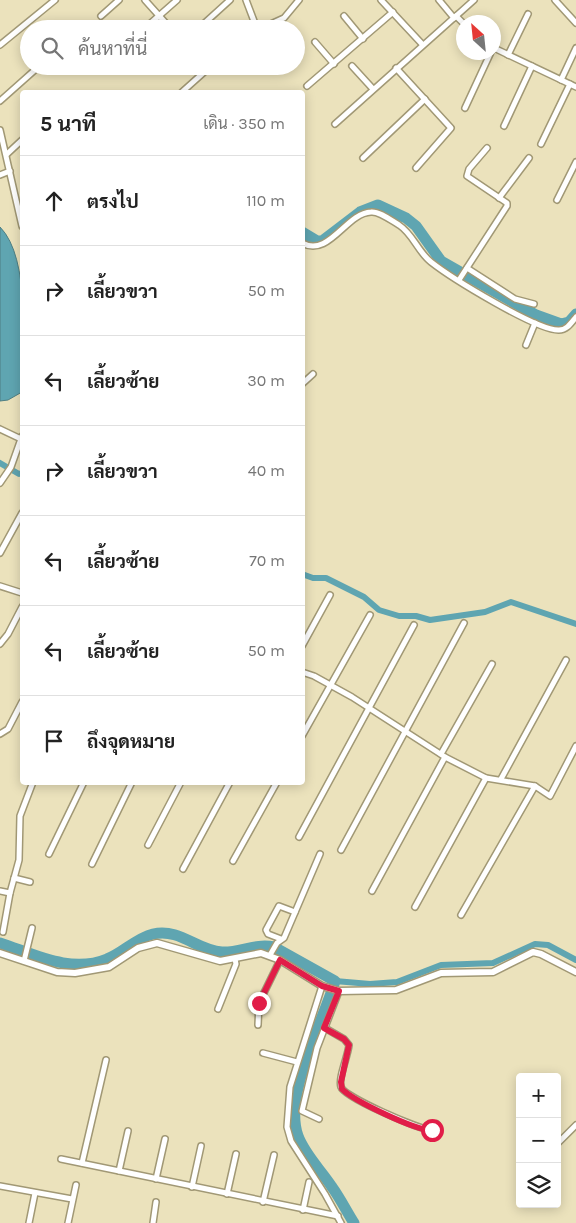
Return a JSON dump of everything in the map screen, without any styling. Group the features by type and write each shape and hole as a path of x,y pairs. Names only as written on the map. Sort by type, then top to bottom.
{"street":[{"path":"31,20 55,0"},
{"path":"101,16 119,0"},
{"path":"145,0 163,20"},
{"path":"154,20 177,0"},
{"path":"208,20 230,0"},
{"path":"246,0 254,20"},
{"path":"279,20 284,18 298,0"},
{"path":"382,0 422,44"},
{"path":"439,0 455,17"},
{"path":"335,124 422,44 474,0"},
{"path":"555,0 576,23"},
{"path":"307,86 393,12"},
{"path":"508,54 528,14"},
{"path":"344,16 363,39"},
{"path":"0,45 20,29"},
{"path":"316,42 334,64"},
{"path":"561,80 576,48"},
{"path":"501,51 576,87"},
{"path":"465,108 487,60"},
{"path":"352,66 373,89"},
{"path":"504,126 532,66"},
{"path":"396,68 450,126 450,130 416,168"},
{"path":"0,101 29,75"},
{"path":"184,90 200,75"},
{"path":"541,144 570,84"},
{"path":"363,158 425,99"},
{"path":"0,130 20,202"},
{"path":"6,154 20,142"},
{"path":"460,278 507,208 507,203 467,176 469,169 487,148"},
{"path":"499,198 529,158"},
{"path":"557,200 576,162"},
{"path":"0,175 10,171"},
{"path":"305,244 310,246 321,245 363,214 376,212 404,229 426,257 535,323 560,330 567,328 576,317"},
{"path":"467,268 521,302 534,304"},
{"path":"526,345 535,323"},
{"path":"305,381 313,374"},
{"path":"0,429 20,436"},
{"path":"0,483 11,466 20,442"},
{"path":"0,553 20,517"},
{"path":"0,586 20,593"},
{"path":"305,641 330,595"},
{"path":"0,644 20,610"},
{"path":"305,731 370,615"},
{"path":"341,850 464,623"},
{"path":"299,836 414,625"},
{"path":"501,779 566,660"},
{"path":"372,891 492,664"},
{"path":"305,673 331,685 443,755 486,778 535,786 550,796 576,746"},
{"path":"0,734 8,729 20,706"},
{"path":"415,907 486,778"},
{"path":"3,932 10,893 19,860 20,816 32,785"},
{"path":"49,854 83,785"},
{"path":"92,864 131,785"},
{"path":"148,845 179,785"},
{"path":"183,869 228,785"},
{"path":"233,861 274,785"},
{"path":"461,915 535,786"},
{"path":"272,952 295,912 320,854"},
{"path":"14,878 30,882"},
{"path":"0,891 10,893"},
{"path":"279,941 268,934 266,930 273,914 279,906 295,912"},
{"path":"25,960 32,928"},
{"path":"0,953 57,972 92,972 108,967 138,948 157,943 206,959 220,961 272,952 280,960 324,987 337,990 396,990 441,973 492,972 533,952 541,954 576,972"},
{"path":"218,1009 236,964 235,959"},
{"path":"258,1025 259,1003 280,960"},
{"path":"324,987 290,1086 287,1127 291,1141 341,1223"},
{"path":"319,1119 302,1111 317,1048 337,990"},
{"path":"324,1028 344,1039 349,1045 340,1084 344,1092 373,1108 420,1128 431,1130 437,1124"},
{"path":"263,1053 298,1062"},
{"path":"82,1163 106,1060"},
{"path":"561,1140 576,1125"},
{"path":"119,1171 128,1131"},
{"path":"156,1179 165,1138"},
{"path":"192,1187 201,1146"},
{"path":"227,1194 236,1154"},
{"path":"263,1202 274,1155"},
{"path":"61,1159 338,1216"},
{"path":"303,1210 309,1182"},
{"path":"68,1223 76,1185"},
{"path":"0,1186 72,1200"},
{"path":"29,1223 35,1192"},
{"path":"154,1223 156,1202"}],"water":[{"path":"0,227 10,241 20,276 20,393 8,400 0,401"}],"waterway":[{"path":"305,234 317,241 322,241 360,212 378,205 406,218 416,226 441,261 536,315 561,324 569,322 576,314"},
{"path":"0,463 20,474"},
{"path":"305,575 313,578 326,578 364,597 379,610 399,616 416,616 430,620 485,612 511,602 576,624"},
{"path":"0,943 53,961 80,964 107,959 135,942 153,934 172,934 213,951 229,952 260,946 274,947 335,981 306,1058 296,1100 295,1119 298,1136 305,1150 335,1191 354,1223"},
{"path":"335,981 370,984 397,982 441,965 493,963 535,944 548,945 576,960"}],"route":[{"path":"259,1003 280,960 322,986 339,991 324,1028 344,1039 349,1045 340,1085 344,1092 401,1121 432,1130"}]}
